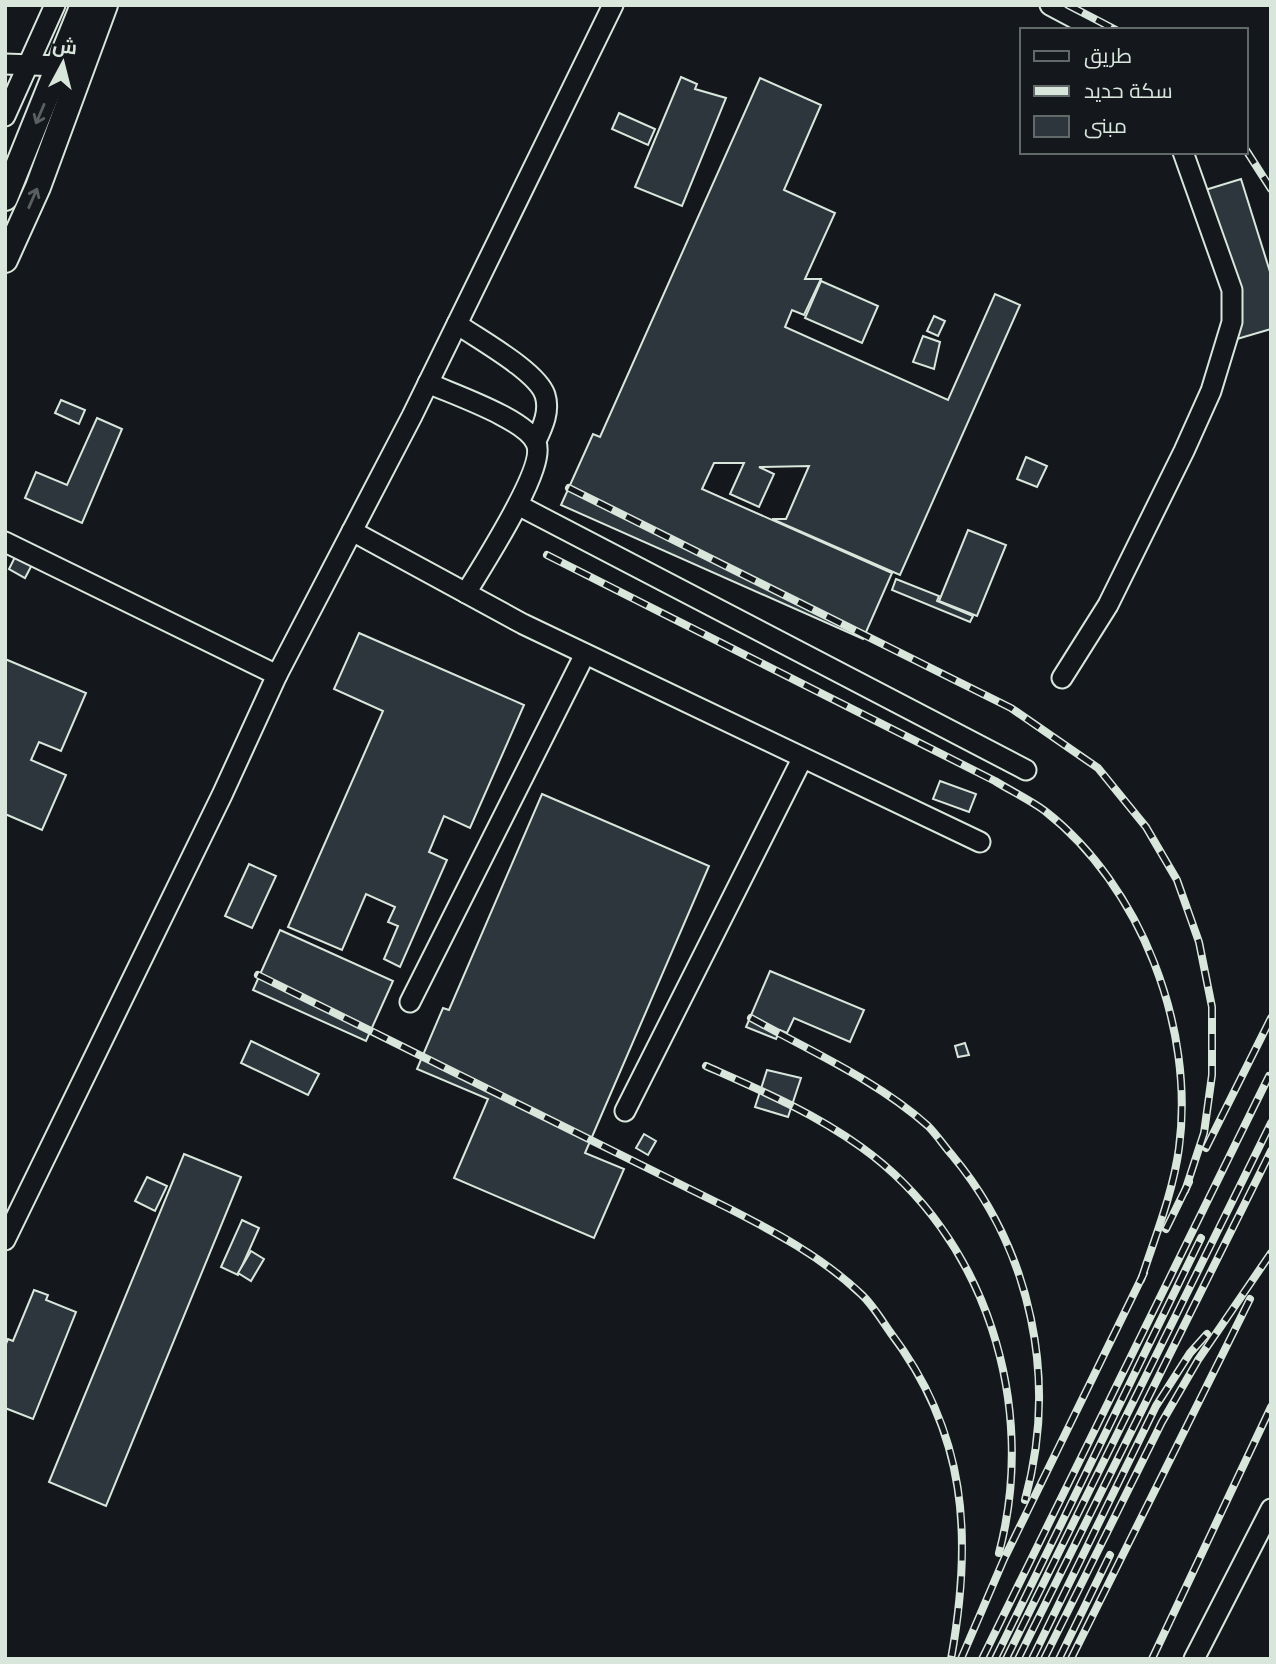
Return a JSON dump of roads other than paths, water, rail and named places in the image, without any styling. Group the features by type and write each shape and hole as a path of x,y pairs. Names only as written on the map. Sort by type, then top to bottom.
{"main road":[{"path":"5,198 83,5"},
{"path":"5,260 38,187 105,5"}],"street":[{"path":"5,116 55,5"},
{"path":"5,1240 216,807 276,675 428,383 613,5"},
{"path":"1050,5 1093,28"},
{"path":"5,64 60,66"},
{"path":"1062,678 1108,605 1184,451 1211,391 1232,322 1232,290 1185,154"},
{"path":"457,324 538,381 545,396 546,421 536,441 538,453 518,505 467,593"},
{"path":"428,383 519,425 536,441"},
{"path":"518,505 1026,770"},
{"path":"352,531 585,654 980,842"},
{"path":"5,542 276,675"},
{"path":"410,1002 585,654"},
{"path":"625,1111 802,759"},
{"path":"1194,1659 1271,1509"}],"railway":[{"path":"1068,5 1112,28"},
{"path":"1248,153 1271,189"},
{"path":"569,488 1011,708 1098,768 1146,827 1177,880 1199,942 1212,1007 1212,1075 1204,1133 1185,1191"},
{"path":"547,555 995,781 1045,811 1079,842 1109,878 1134,919 1154,963 1169,1008 1178,1055 1182,1102 1176,1165 1163,1215 1141,1280"},
{"path":"258,975 763,1226 814,1257 865,1298 916,1370 935,1409 949,1448 958,1488 962,1529 962,1571 951,1659"},
{"path":"751,1018 843,1068 908,1110 928,1126 979,1192 1002,1233 1019,1275 1031,1318 1039,1409 1035,1455 1025,1500"},
{"path":"1206,1148 1271,1018"},
{"path":"706,1066 805,1112 861,1147 905,1184 941,1228 970,1276 992,1329 1006,1384 1012,1440 1009,1497 999,1553"},
{"path":"982,1659 1269,1076"},
{"path":"1006,1659 1271,1123"},
{"path":"1018,1659 1271,1151"},
{"path":"1166,1229 1189,1182"},
{"path":"995,1659 1201,1238"},
{"path":"1044,1659 1162,1422 1198,1360 1271,1253"},
{"path":"961,1659 1004,1559 1144,1273"},
{"path":"1071,1659 1250,1299"},
{"path":"1032,1659 1156,1406 1190,1353 1207,1334"},
{"path":"1152,1659 1271,1407"},
{"path":"1059,1659 1110,1555"}]}
